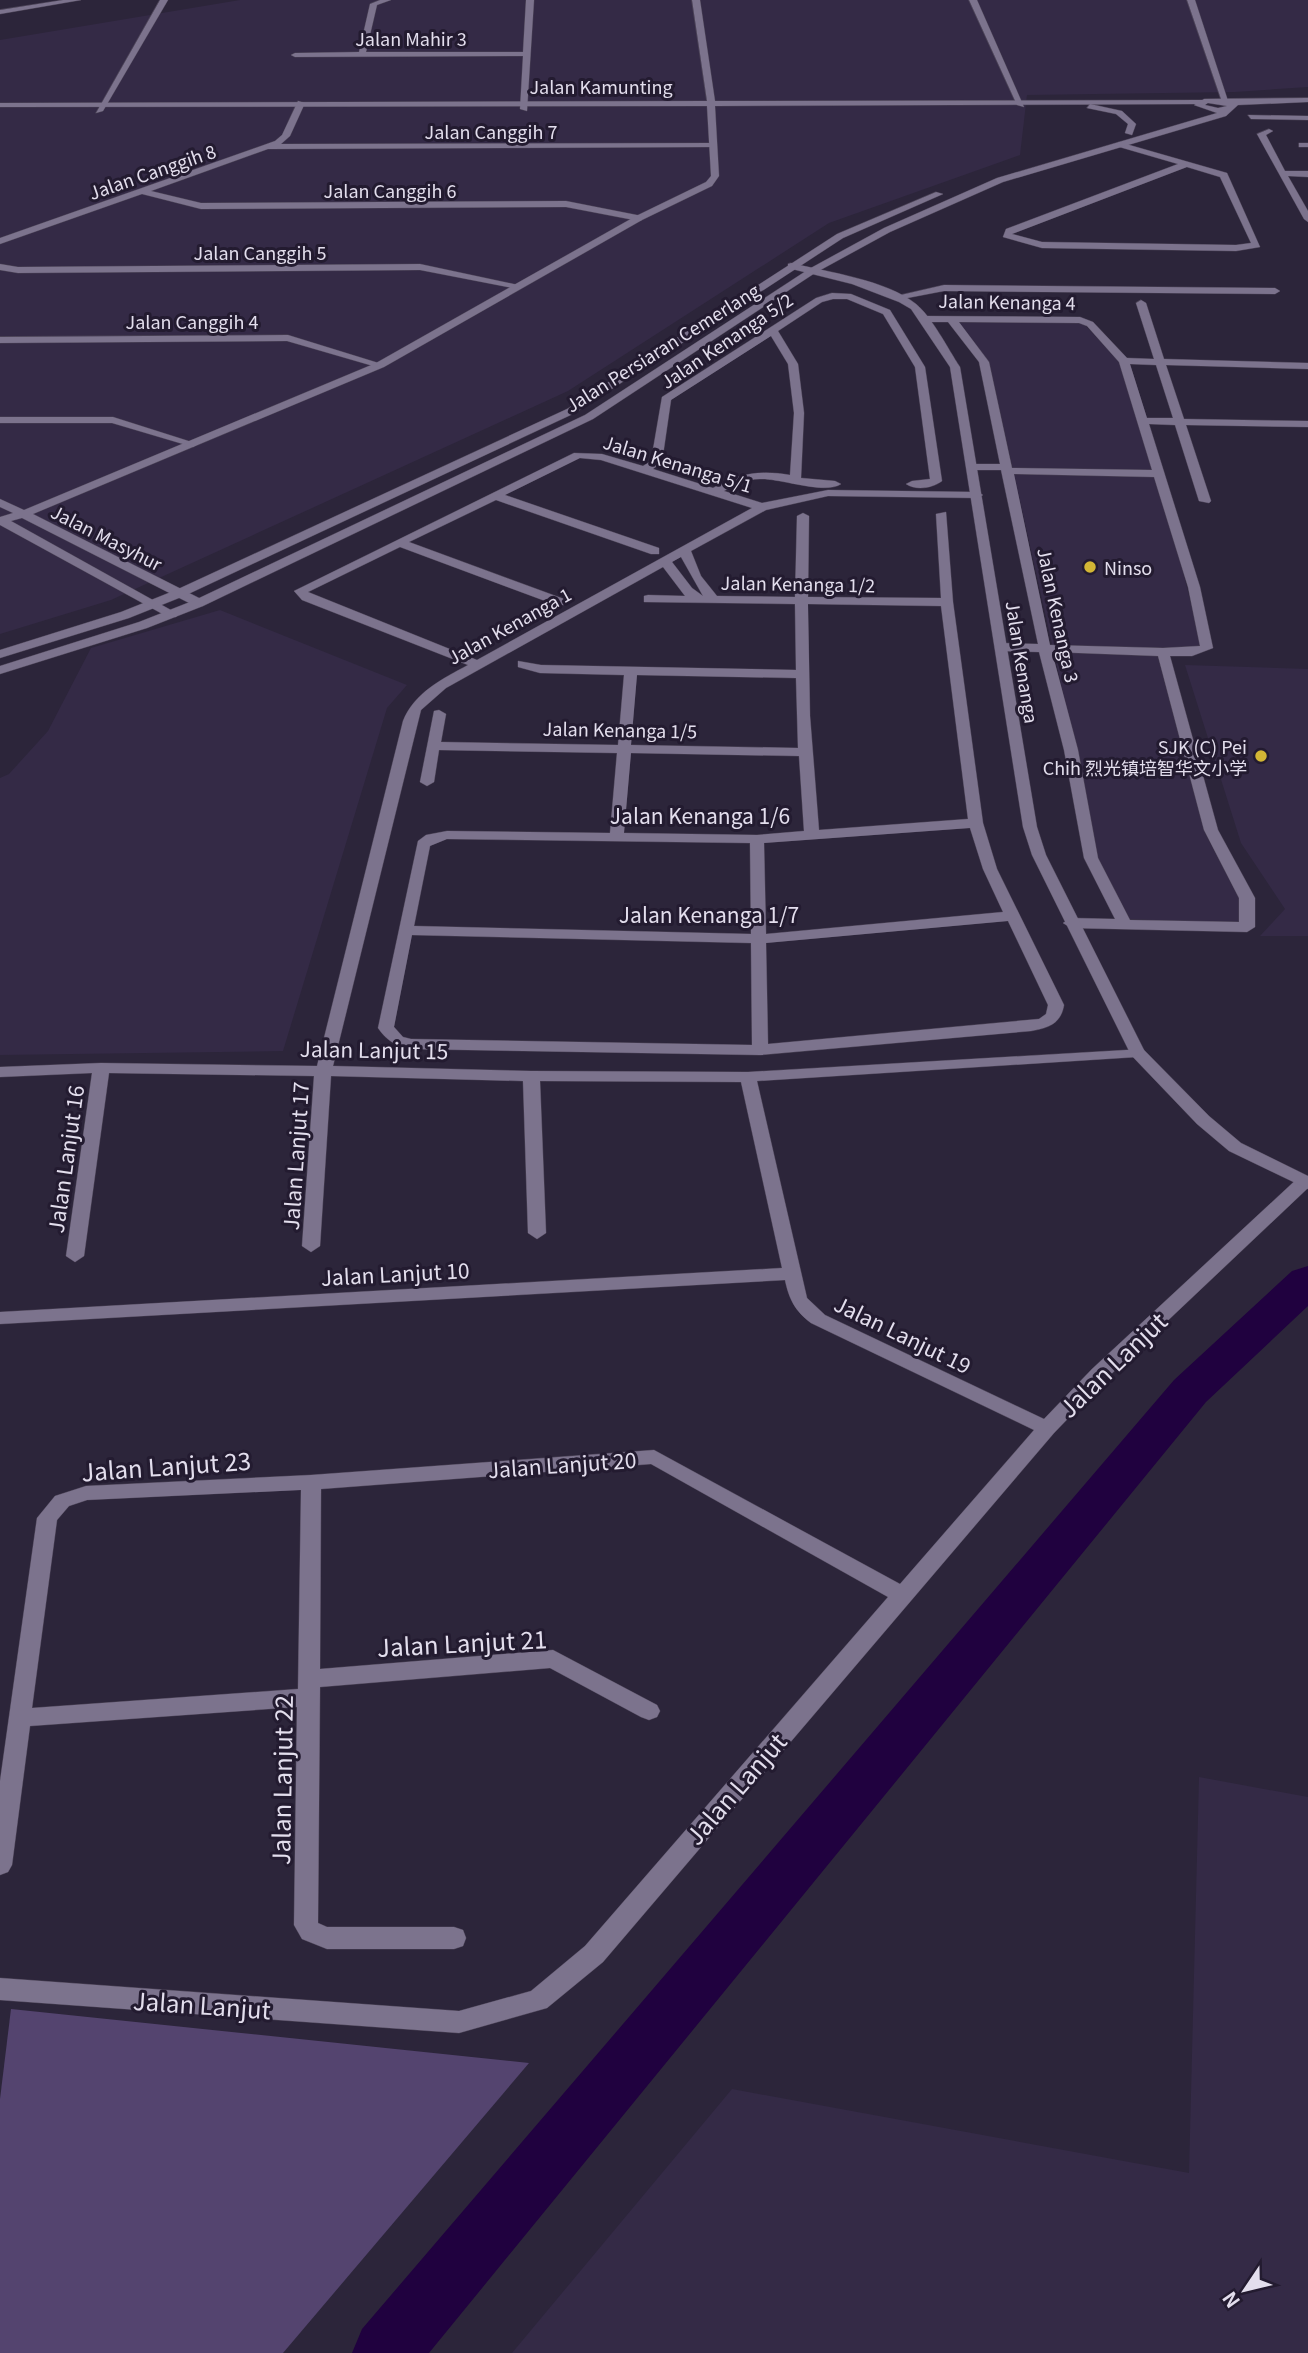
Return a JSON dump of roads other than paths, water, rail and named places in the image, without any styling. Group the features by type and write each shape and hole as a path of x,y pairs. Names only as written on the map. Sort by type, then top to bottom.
{"street":[{"path":"0,12 77,0"},
{"path":"101,108 164,0"},
{"path":"362,54 374,4 387,0"},
{"path":"525,106 530,0"},
{"path":"0,520 23,514 380,365 639,218 713,181 716,176 711,105 696,0"},
{"path":"973,0 1020,103"},
{"path":"1191,0 1219,88 1224,91 1230,106"},
{"name":"Jalan Mahir 3","path":"295,55 527,54"},
{"path":"1204,105 1219,88"},
{"path":"960,186 1008,167 1129,133 1204,105 1308,102"},
{"name":"Jalan Kamunting","path":"0,111 299,106 1020,103 1204,105"},
{"name":"Jalan Kamunting","path":"1020,103 1090,106 1204,105"},
{"name":"Jalan Kamunting","path":"0,105 101,108"},
{"name":"Jalan Canggih 8","path":"0,241 268,147 286,136 299,106"},
{"path":"1090,106 1110,109 1127,117 1132,124 1129,133"},
{"name":"Jalan Persiaran Cemerlang","path":"0,670 199,603 589,417 812,271 887,230 1000,180 1223,114 1230,106"},
{"path":"1251,117 1308,118"},
{"path":"1269,131 1261,134 1308,219"},
{"path":"1119,144 1224,175 1257,245 1236,248 1042,245 1006,235 1009,231 1186,164"},
{"name":"Jalan Canggih 7","path":"268,147 713,145"},
{"path":"1282,173 1308,174"},
{"name":"Jalan Canggih 6","path":"141,191 201,206 566,204 639,218"},
{"name":"Jalan Persiaran Cemerlang","path":"0,654 180,593 571,411 791,266 852,230 948,191"},
{"name":"Jalan Kenanga","path":"791,266 897,297 914,307 955,368 1034,842 1071,923 1136,1052 1203,1120 1235,1147 1306,1182"},
{"name":"Jalan Canggih 5","path":"0,267 14,270 420,267 443,269 518,286"},
{"path":"897,297 944,288 1275,290"},
{"name":"Jalan Kenanga 5/2","path":"645,470 656,462 666,399 819,300 837,296 862,300 887,312 920,367 936,481 818,484 796,477"},
{"path":"1141,303 1205,501"},
{"name":"Jalan Kenanga 4","path":"923,319 1080,320 1090,324 1124,361 1194,587 1208,644 1201,650 1163,652 1001,647"},
{"name":"Jalan Kenanga 3","path":"951,319 984,362 1045,649 1070,750 1091,858 1124,923"},
{"path":"714,492 742,477 796,477 799,413 793,364 772,330"},
{"name":"Jalan Canggih 4","path":"0,340 288,338 380,365"},
{"path":"1124,361 1308,366"},
{"path":"0,420 113,420 193,444"},
{"path":"1143,421 1308,424"},
{"name":"Jalan Kenanga 5/1","path":"494,495 568,458 584,454 597,455 762,507"},
{"path":"972,467 1159,474"},
{"name":"Jalan Kenanga 1","path":"325,1070 410,722 415,708 426,696 660,556 684,549 762,507 828,493 977,495"},
{"path":"477,664 300,593 305,587 494,495 660,556 677,573 689,594 697,598"},
{"name":"Jalan Masyhur","path":"0,502 199,603"},
{"path":"405,930 386,1024 393,1037 403,1042 760,1051 1031,1026 1050,1020 1056,1006 990,869 976,823 947,602 942,514"},
{"path":"803,516 800,602 804,752 812,835"},
{"name":"Jalan Masyhur","path":"0,520 172,614"},
{"path":"398,542 560,602"},
{"path":"684,549 688,563 704,591 713,599"},
{"name":"Jalan Kenanga 1/2","path":"648,599 947,602"},
{"path":"1071,923 1247,928 1247,898 1211,830 1163,652"},
{"path":"523,664 540,669 802,674"},
{"path":"617,836 631,670"},
{"path":"427,782 439,713"},
{"name":"Jalan Kenanga 1/5","path":"435,747 804,752"},
{"name":"Jalan Kenanga 1/6","path":"405,930 425,842 447,835 757,838 976,823"},
{"path":"757,838 760,1051"},
{"name":"Jalan Kenanga 1/7","path":"405,930 758,939 1013,916"},
{"name":"Jalan Lanjut 15","path":"0,1072 101,1068 748,1077 1136,1052"},
{"name":"Jalan Lanjut 16","path":"75,1256 101,1068"},
{"name":"Jalan Lanjut 17","path":"311,1246 320,1086 325,1070"},
{"path":"531,1076 537,1233"},
{"name":"Jalan Lanjut 19","path":"748,1077 798,1298 805,1309 818,1319 1047,1428"},
{"name":"Jalan Lanjut","path":"0,1989 459,2022 538,2000 594,1954 1047,1428 1099,1374 1306,1182"},
{"name":"Jalan Lanjut 10","path":"0,1318 793,1273"},
{"name":"Jalan Lanjut 20","path":"311,1482 654,1457 902,1595"},
{"name":"Jalan Lanjut 22","path":"311,1482 306,1926 311,1932 327,1938 454,1938"},
{"name":"Jalan Lanjut 23","path":"0,1865 47,1518 62,1501 86,1493 311,1482"},
{"name":"Jalan Lanjut 21","path":"20,1718 553,1659 649,1711"}],"waterway":[{"path":"386,2353 1190,1391 1308,1281"}],"place":[{"name":"Ninso","path":"1090,567"},
{"name":"SJK (C) Pei Chih 烈光镇培智华文小学","path":"1261,756"}]}
